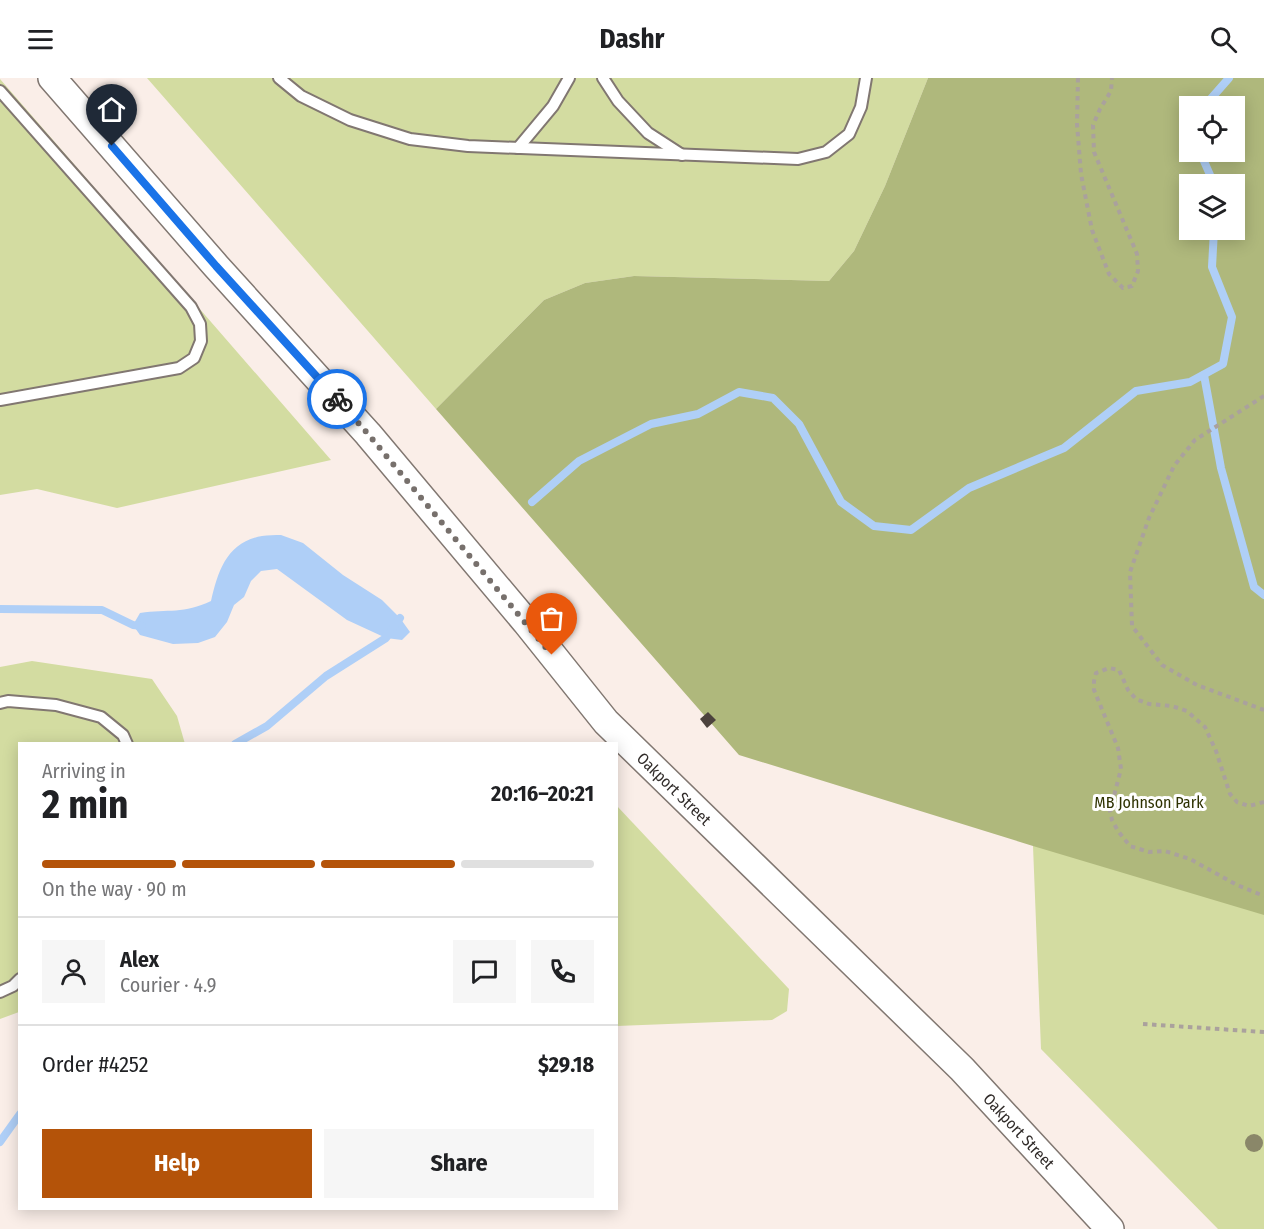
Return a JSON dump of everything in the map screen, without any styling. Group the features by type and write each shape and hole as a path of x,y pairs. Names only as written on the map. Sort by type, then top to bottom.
{"street":[{"name":"Oakport Street","path":"52,78 216,266 368,434 606,722 962,1069 1110,1229"}],"lane":[{"path":"279,78 301,96 350,120 410,139 468,146 798,159 826,152 849,134 861,107 866,78"},
{"path":"518,148 553,106 569,78"},
{"path":"603,78 618,101 648,133 682,155"},
{"path":"0,91 191,307 200,324 201,341 194,358 179,368 0,400"},
{"path":"0,703 8,701 56,705 101,717 123,735 127,742"},
{"path":"0,992 18,981"}],"path":[{"path":"1078,78 1077,124 1081,174 1092,230 1109,274 1123,288 1132,286 1138,271 1137,254 1094,152 1093,125 1111,91 1112,78"},
{"path":"1264,396 1195,440 1174,466 1149,518 1130,572 1132,626 1162,665 1197,685 1264,710"},
{"path":"1264,802 1249,806 1237,802 1230,794 1216,751 1204,727 1187,711 1172,706 1149,704 1136,699 1128,690 1119,670 1109,668 1096,673 1094,690 1118,748 1121,769 1110,811 1118,831 1130,846 1149,852 1165,851 1190,859 1237,885 1264,896"},
{"path":"1143,1024 1264,1032"}],"green space":[{"path":"147,78 928,78 885,186 854,251 829,281 634,276 585,283 544,300 436,409"},
{"path":"928,78 1264,78 1264,915 739,755 436,409 544,300 585,283 634,276 829,281 854,251 885,186"},
{"name":"MB Johnson Park","path":"1039,78 1264,78 1264,1229 1218,1229 1041,1049 1033,846"},
{"path":"0,79 331,460 117,508 37,489 0,495"},
{"path":"32,661 152,679 177,716 184,742 18,742 18,1012 0,1019 0,667"},
{"path":"618,807 789,989 787,1011 772,1020 618,1026"}],"water":[{"path":"281,535 303,543 343,575 382,600 410,632 402,640 386,638 347,620 277,569 261,571 251,581 244,597 234,605 227,622 215,637 198,643 173,644 140,635 133,625 140,613 192,608 211,601 221,569 232,551 250,539"}],"building":[{"path":"708,712 716,720 707,728 700,719"}],"waterway":[{"path":"1213,96 1229,78"},
{"path":"1204,162 1210,174"},
{"path":"532,502 579,461 651,424 698,414 739,392 773,398 799,424 841,502 874,526 911,530 969,488 1064,448 1136,391 1190,382 1223,364 1232,317 1212,267 1213,240"},
{"path":"1204,375 1221,468 1254,587 1264,595"},
{"path":"0,609 102,610 133,625 142,626"},
{"path":"239,742 267,726 326,676 386,638 400,618"},
{"path":"0,1142 18,1117"}],"way so far":[{"path":"337,399 552,655"}],"route":[{"path":"112,146 216,266 337,399"}]}
